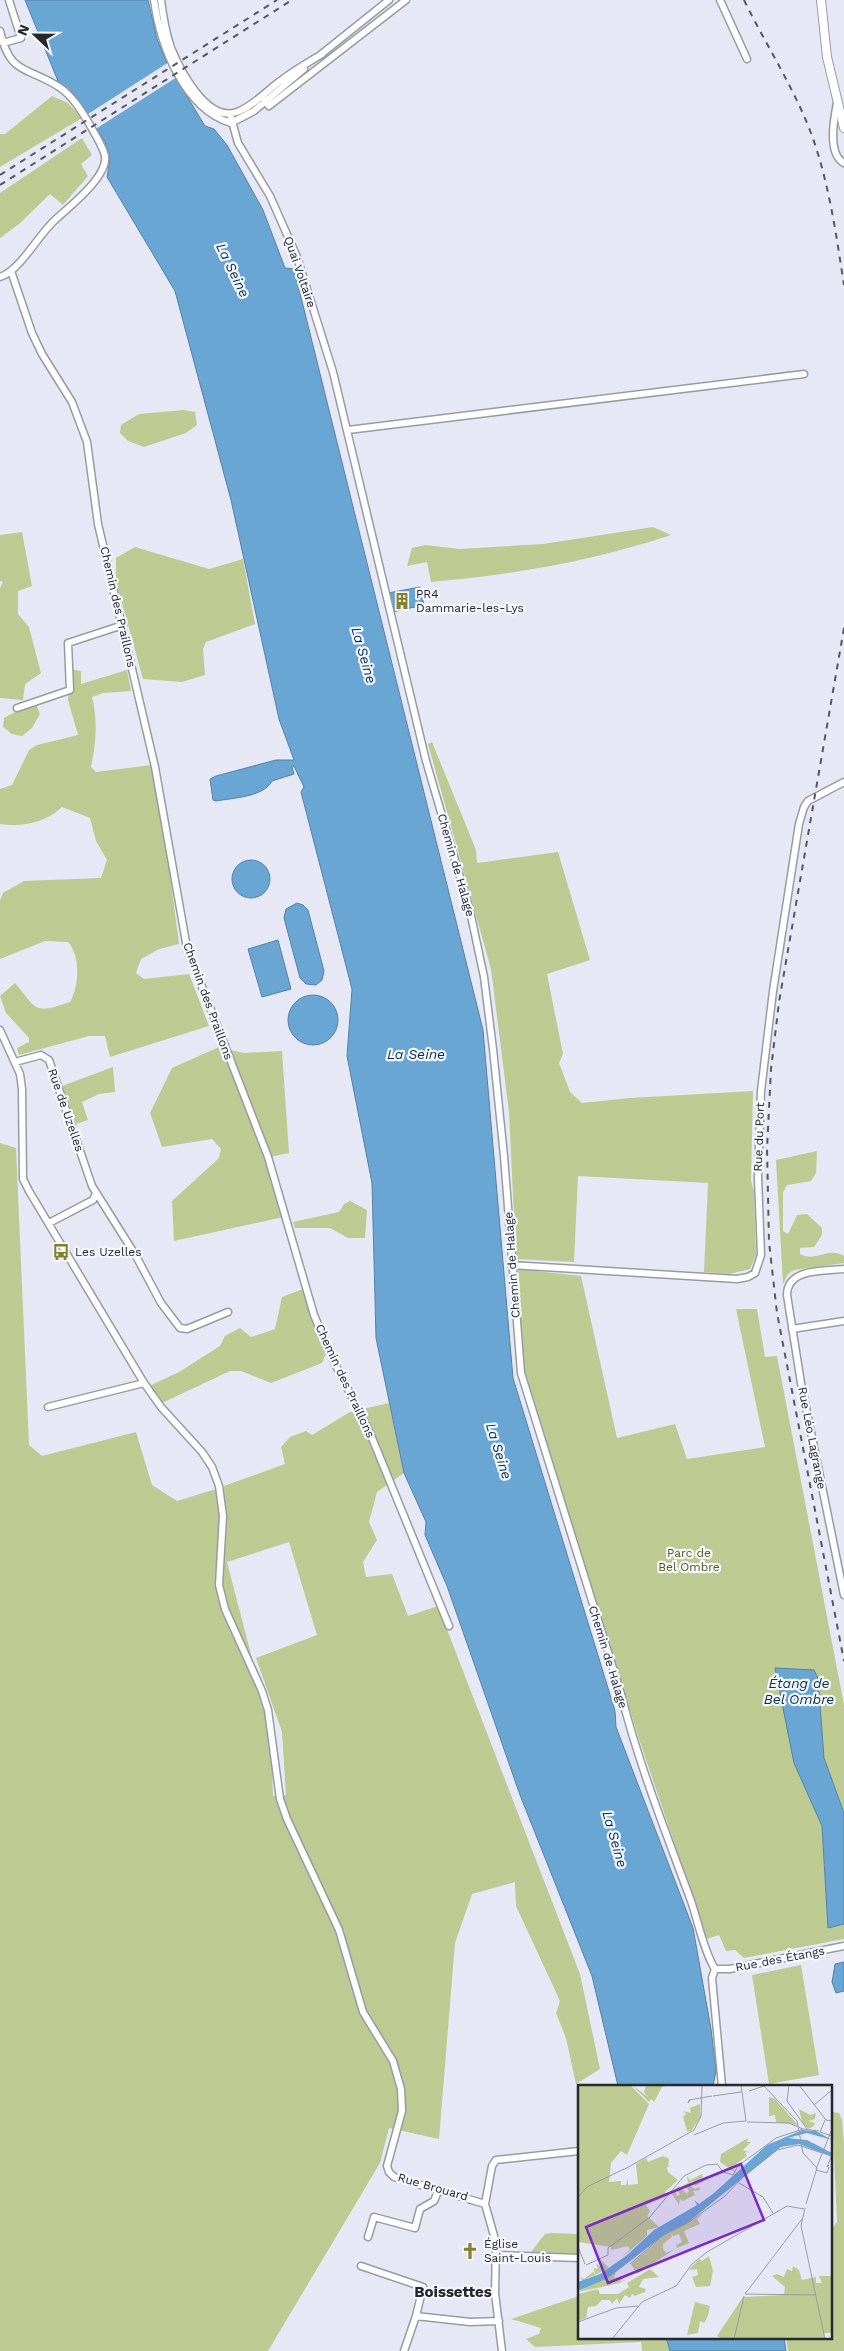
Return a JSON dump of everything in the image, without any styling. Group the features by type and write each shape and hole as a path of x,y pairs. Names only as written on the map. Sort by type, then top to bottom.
{"main road":[{"path":"821,0 827,57 844,128"}],"street":[{"path":"3,43 21,38 9,0"},
{"path":"158,1 170,0"},
{"path":"158,1 164,41 180,76 201,106 217,119 231,123 241,120 265,102 389,0"},
{"path":"260,96 269,106 406,0"},
{"path":"720,0 747,59"},
{"path":"158,1 171,47 190,83 209,106 220,112 230,114 245,108 283,78 322,54"},
{"path":"0,30 5,51 18,68 58,86 76,104 102,147 105,156 104,169 95,181 48,226 11,272 0,277"},
{"path":"339,40 344,47"},
{"path":"838,102 833,122 833,137 838,157 844,163"},
{"name":"Quai Voltaire","path":"230,114 238,143 270,196 296,258 334,372 348,430"},
{"name":"Chemin des Praillons","path":"11,272 32,333 42,354 72,402 87,442 98,524 123,625 166,823 187,948 268,1158 314,1315 334,1362 370,1433 449,1626"},
{"path":"348,430 804,374"},
{"name":"Chemin de Halage","path":"348,430 426,761 470,911 484,977 504,1156 520,1372 621,1694 632,1736 699,1924 710,1962 715,1969 712,1978 722,2085"},
{"path":"17,708 70,690 68,643 123,625"},
{"name":"Rue du Port","path":"511,1265 737,1279 748,1277 755,1273 761,1255 758,1178 764,1062 799,824 808,802 844,782"},
{"path":"0,1030 15,1062 22,1088 23,1178 144,1383 48,1407"},
{"name":"Rue de Uzelles","path":"15,1062 41,1055 49,1060 96,1193 136,1256 160,1304 180,1328 187,1330 228,1312"},
{"path":"49,1223 93,1200 96,1193"},
{"name":"Rue Léo Lagrange","path":"844,1269 803,1274 791,1281 787,1296 844,1595"},
{"path":"792,1329 844,1321"},
{"name":"Rue Brouard","path":"144,1383 161,1407 202,1452 212,1467 219,1486 223,1516 219,1585 226,1609 262,1691 268,1710 280,1799 339,1930 363,2012 393,2061 401,2090 402,2111 387,2166 388,2172 394,2177 484,2204 494,2234 494,2274 499,2321"},
{"name":"Rue des Étangs","path":"715,1969 730,1969 844,1946"},
{"path":"484,2204 492,2166 496,2160 578,2151"},
{"path":"368,2237 374,2217 415,2228 420,2209 434,2201 439,2190"},
{"path":"495,2254 578,2258"},
{"path":"361,2266 424,2287 404,2351"},
{"path":"416,2316 470,2322 499,2321 502,2351"}],"green space":[{"path":"52,96 68,103 82,118 0,167 0,134 5,134"},
{"path":"82,138 92,155 81,164 88,176 63,205 50,194 19,224 0,238 0,193"},
{"path":"184,410 195,412 197,425 186,433 144,447 128,441 120,433 121,425 139,414"},
{"path":"653,527 671,535 612,552 522,571 431,582 427,562 407,566 412,548 425,545 460,549 543,544"},
{"path":"22,532 32,586 18,591 18,614 29,627 41,673 25,684 23,700 0,698 0,588 3,582 0,581 0,535"},
{"path":"135,547 209,569 243,559 255,624 206,642 203,649 205,675 182,682 143,679 116,581 116,558"},
{"path":"70,669 81,671 81,684 127,670 131,691 103,693 92,697 96,732 91,767 96,772 152,765 163,821 179,944 159,949 141,959 136,973 144,979 189,974 209,1026 110,1057 105,1036 89,1036 19,1055 17,1048 29,1042 29,1038 6,1013 0,996 15,983 38,1008 49,1008 70,1002 77,980 77,963 68,942 45,941 0,959 0,901 3,893 24,881 101,878 107,860 96,841 90,818 62,807 48,817 33,823 17,825 0,824 0,789 12,785 29,750 37,745 78,735 68,700"},
{"path":"35,701 40,714 32,728 22,736 12,734 3,727 4,718"},
{"path":"432,742 476,850 477,863 558,852 590,960 547,974 563,1054 559,1063 570,1092 582,1103 630,1098 753,1091 751,1181 754,1191 756,1255 750,1269 729,1274 704,1272 708,1183 578,1176 574,1262 516,1259 509,1112 491,969 428,744"},
{"path":"219,1047 243,1053 282,1051 289,1153 269,1157 288,1216 174,1241 172,1201 219,1158 221,1149 212,1139 162,1147 150,1113 172,1068"},
{"path":"113,1067 115,1092 99,1094 82,1102 88,1120 76,1124 62,1086"},
{"path":"0,1143 16,1148 29,1445 42,1456 136,1432 152,1485 177,1501 216,1489 225,1544 224,1486 285,1464 281,1447 290,1437 306,1431 312,1435 350,1412 389,1403 404,1473 377,1492 369,1522 377,1540 363,1562 366,1577 392,1574 408,1616 438,1606 580,1974 600,2069 576,2084 566,2038 556,2013 560,2001 516,1906 515,1882 472,1894 455,1943 439,2139 389,2128 380,2163 268,2351 0,2351","holes":["289,1542 317,1635 256,1658 282,1732 286,1795 273,1796 271,1743 261,1693 227,1562"]},
{"path":"817,1151 816,1173 811,1181 787,1185 783,1192 783,1231 788,1234 797,1215 807,1214 822,1228 822,1235 814,1247 800,1248 800,1254 811,1257 827,1253 838,1253 844,1256 844,1263 794,1270 788,1274 783,1284 776,1160"},
{"path":"350,1201 367,1210 365,1238 348,1238 330,1228 295,1228 293,1222 339,1212 344,1204"},
{"name":"Parc de Bel Ombre","path":"518,1269 581,1276 617,1438 675,1424 687,1459 765,1447 736,1309 757,1309 765,1357 777,1356 844,1705 844,1813 824,1758 818,1678 814,1670 794,1763 822,1826 828,1928 844,1924 844,1939 744,1958 735,1950 726,1951 719,1935 707,1939 639,1739 524,1369"},
{"path":"303,1289 326,1353 322,1363 271,1383 241,1371 230,1371 162,1403 147,1387 179,1372 220,1346 225,1336 240,1328 251,1337 275,1329 282,1297"},
{"path":"801,1965 819,2075 769,2084 752,1975"},
{"path":"832,2112 839,2113 842,2120 844,2143 844,2351 788,2351 786,2338 832,2338 832,2228 837,2222"},
{"path":"545,2234 578,2234 578,2254 531,2252"},
{"path":"578,2296 578,2338 666,2338 670,2351 642,2351 641,2342 535,2347 526,2339 539,2334 541,2328 511,2319"}],"water":[{"name":"La Seine","path":"25,0 148,0 157,39 168,65 205,126 214,129 227,145 263,210 285,268 294,269 483,1030 513,1378 615,1711 616,1727 693,1928 711,2029 716,2071 713,2085 618,2085 592,1976 520,1795 447,1586 425,1535 426,1522 404,1473 376,1338 372,1183 347,1056 352,989 301,792 304,787 294,766 292,767 294,774 272,781 268,786 255,794 213,800 210,779 216,776 276,760 294,760 279,719 231,500 175,291 107,177 110,159 105,142 74,94 58,81"},
{"name":"PR4 Dammarie-les-Lys","path":"420,587 424,605 392,612 388,593"},
{"path":"251,860 265,865 270,879 265,893 251,898 237,893 232,879 237,865"},
{"path":"297,903 303,905 308,910 324,971 322,980 316,985 306,984 300,978 284,918 286,909"},
{"path":"278,940 291,989 262,997 248,949"},
{"path":"308,995 318,995 331,1002 338,1015 338,1025 331,1038 318,1045 308,1045 299,1041 292,1034 288,1025 288,1015 292,1006 299,999"},
{"name":"Étang de Bel Ombre","path":"775,1668 814,1670 818,1678 824,1758 844,1813 844,1924 828,1928 822,1826 794,1763"},
{"path":"844,1962 844,1991 836,1993 832,1982 835,1964"},
{"path":"666,2338 784,2338 786,2351 670,2351"}],"pier":[{"path":"169,62 177,77 94,130 85,116"}],"railway":[{"path":"0,175 277,0"},
{"path":"0,185 292,0"},
{"path":"744,0 788,82 811,133 823,170 835,227 844,285"},
{"path":"844,628 779,1002 771,1069 767,1149 769,1242 777,1313 844,1661"}],"place":[{"name":"PR4 Dammarie-les-Lys","path":"402,601"},
{"name":"Les Uzelles","path":"61,1252"},
{"name":"Église Saint-Louis","path":"470,2251"}],"district":[{"name":"Boissettes","path":"453,2292"}]}
